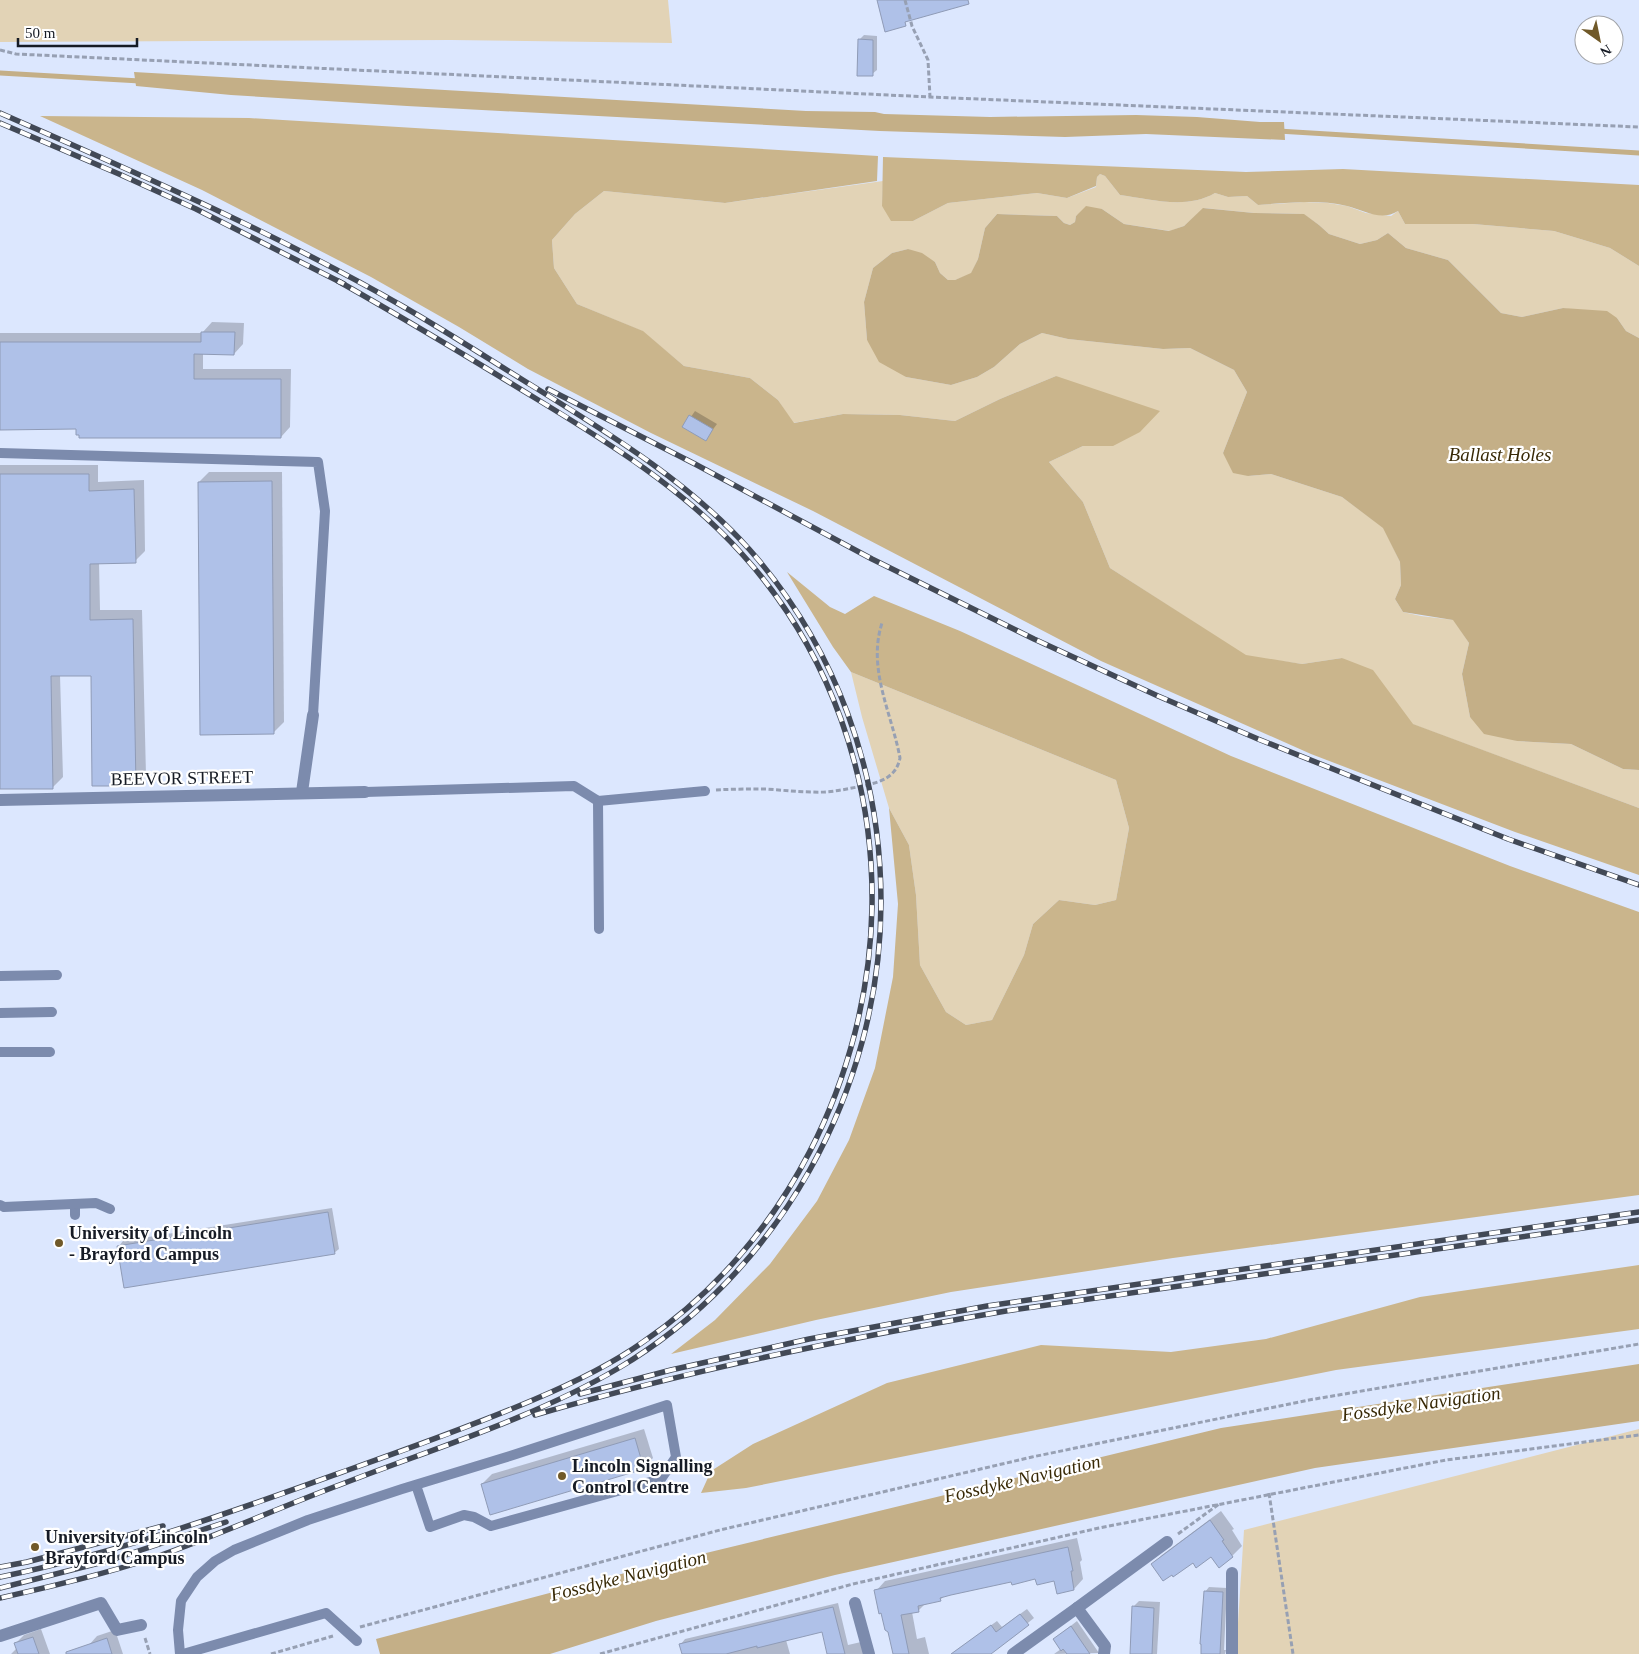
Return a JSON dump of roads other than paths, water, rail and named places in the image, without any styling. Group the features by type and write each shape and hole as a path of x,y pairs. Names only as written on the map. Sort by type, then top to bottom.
{"street":[{"path":"302,792 314,715"},
{"name":"BEEVOR STREET","path":"0,800 364,792"},
{"path":"1013,1654 1167,1542"},
{"path":"1232,1573 1232,1654"},
{"path":"0,1636 101,1603 117,1630 141,1625"},
{"path":"855,1603 869,1654"},
{"path":"1077,1608 1105,1646 1104,1654"}],"lane":[{"path":"0,453 318,462 325,511 314,715"},
{"path":"364,792 574,786 598,801 705,791"},
{"path":"598,801 599,929"},
{"path":"0,976 57,975"},
{"path":"0,1013 52,1012"},
{"path":"0,1052 50,1052"},
{"path":"0,1205 4,1207 75,1204 95,1199 110,1209"},
{"path":"75,1204 75,1215"},
{"path":"357,1641 326,1613 182,1654 178,1630 181,1602 197,1577 215,1560 234,1550 308,1520 416,1485 510,1456 667,1405 676,1457 662,1479 491,1526 474,1517 464,1515 430,1527 416,1485"}],"water":[{"path":"134,72 806,111 990,117 1136,115 1284,122 1285,140 1146,134 1065,137 880,131 407,106 231,95 136,86"},
{"name":"Ballast Holes","path":"1086,206 1102,209 1124,224 1169,231 1184,226 1203,208 1254,213 1304,214 1329,234 1360,244 1377,240 1388,233 1406,248 1448,260 1501,313 1522,317 1563,308 1607,311 1617,318 1626,331 1639,338 1639,770 1623,769 1571,744 1517,741 1484,734 1470,717 1462,674 1469,643 1453,620 1403,612 1395,599 1401,585 1400,562 1383,528 1342,497 1271,474 1248,476 1233,473 1223,453 1247,392 1234,370 1190,348 1163,349 1068,339 1042,333 1020,344 994,367 977,377 951,385 906,377 879,362 867,340 864,302 873,268 892,253 908,249 922,253 935,262 940,273 948,280 955,280 971,273 978,259 985,228 997,214 1057,216 1064,223 1070,225 1075,222 1076,216"},
{"name":"Fossdyke Navigation","path":"1639,1364 1639,1421 1315,1468 835,1575 656,1621 550,1654 380,1654 376,1639 644,1568 1221,1428"}],"waterway":[{"path":"0,73 140,81"},
{"path":"1278,131 1639,153"}],"railway":[{"path":"0,113 255,228 404,307 618,440 700,501 749,549 780,587 806,627 829,669 848,714 862,759 873,806 879,854 881,902 876,972 863,1040 840,1107 810,1170 772,1229 727,1282 675,1329 617,1369 585,1387 482,1432 156,1557 98,1574 0,1598"},
{"path":"0,123 196,209 344,284"},
{"path":"0,1577 89,1556 176,1530 262,1501 487,1419 590,1374 630,1351 693,1303 738,1257 777,1207 810,1152 836,1094 855,1033 867,970 872,907 871,859 865,811 855,764 841,718 822,674 800,632 773,592 742,554 719,530 671,488 644,468 511,383 338,281"},
{"path":"548,389 695,464 872,559 1034,639 1158,696 1258,739 1508,839 1639,885"},
{"path":"580,1394 671,1370 809,1339 987,1306 1639,1212"},
{"path":"535,1415 710,1369 946,1321 1639,1220"},
{"path":"0,1588 111,1560 226,1522"},
{"path":"0,1567 27,1562 163,1526"}],"place":[{"name":"University of Lincoln - Brayford Campus","path":"59,1243"},
{"name":"Lincoln Signalling Control Centre","path":"562,1476"},
{"name":"University of Lincoln Brayford Campus","path":"35,1547"}]}
